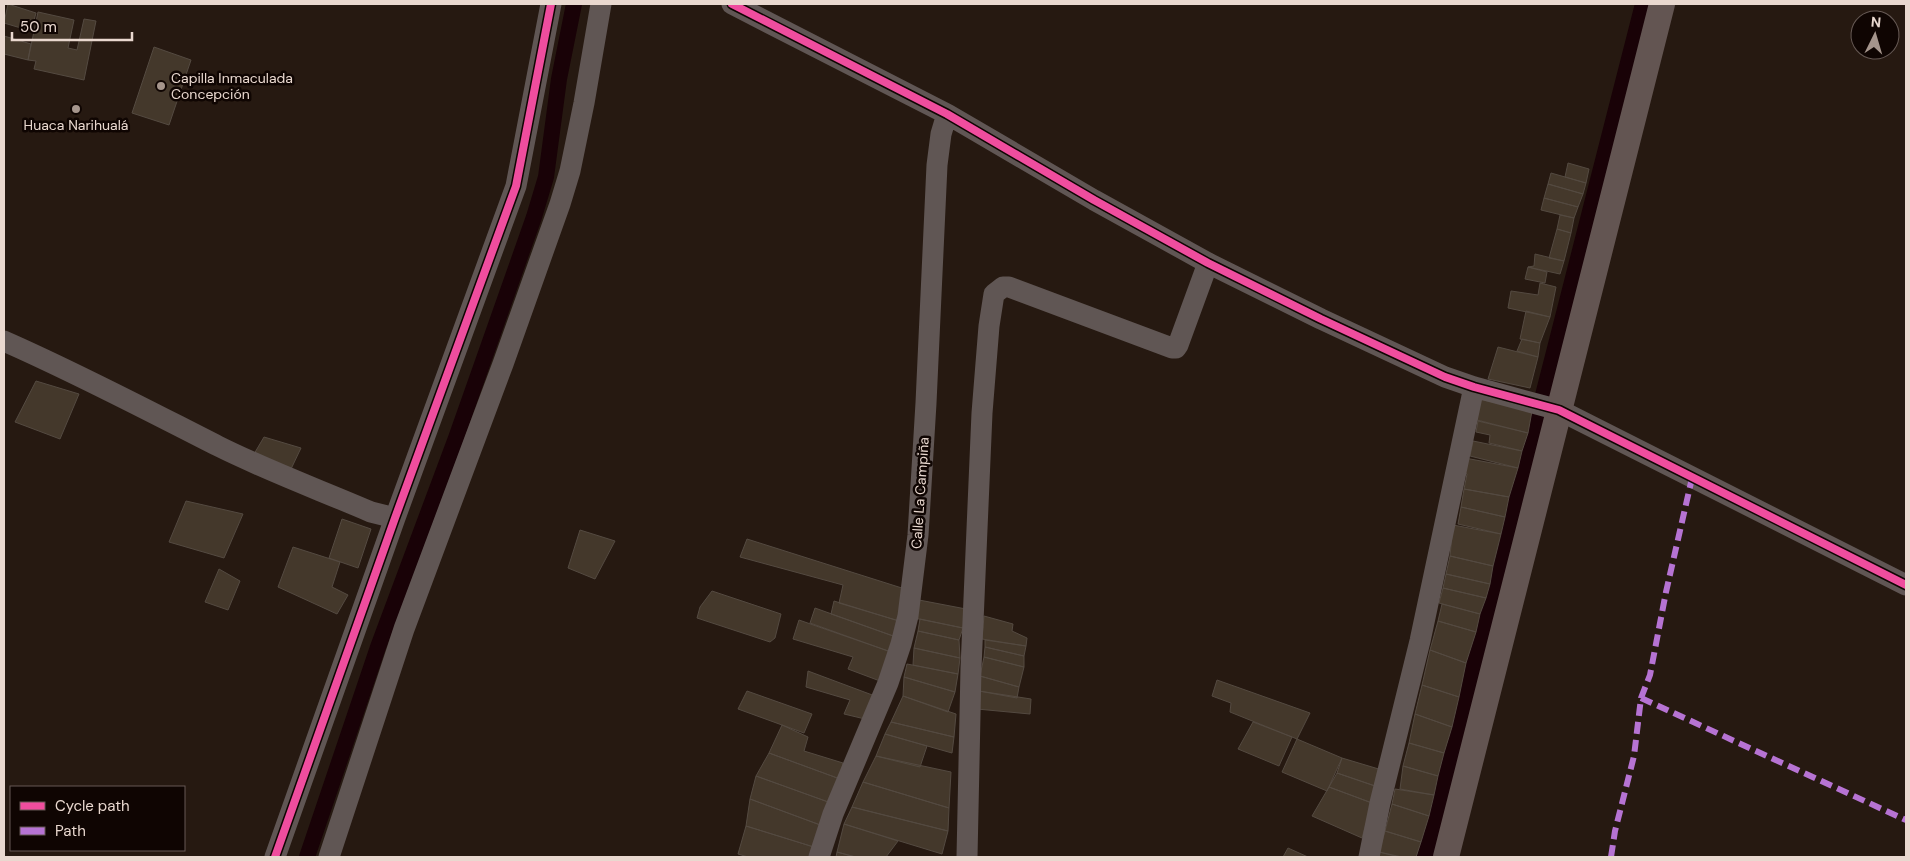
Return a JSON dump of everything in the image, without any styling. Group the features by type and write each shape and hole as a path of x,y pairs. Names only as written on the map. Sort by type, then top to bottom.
{"main road":[{"path":"1446,857 1548,407 1662,4"}],"street":[{"path":"275,857 395,518 516,186 551,4"},
{"path":"329,857 404,630 560,204 570,171 584,103 601,4"},
{"path":"732,4 947,114 1094,200 1208,262 1321,320 1445,377 1474,388 1548,407 1906,585"},
{"name":"Calle La Campiña","path":"819,857 836,806 888,683 908,616 919,507 937,165 941,134 947,114"},
{"path":"968,857 971,668 982,412 989,326 994,294 1003,287 1009,287 1176,348 1208,262"},
{"path":"4,341 113,392 220,447 371,512 395,518"},
{"path":"1369,857 1380,803 1420,641 1474,388"}],"building":[{"path":"8,4 36,13 31,31 4,23"},
{"path":"38,12 74,20 68,48 77,50 84,19 96,21 84,80 34,69 36,61 28,60"},
{"path":"4,36 31,44 28,60 4,54"},
{"name":"Capilla Inmaculada Concepción","path":"154,47 191,60 169,125 132,113"},
{"path":"1568,163 1589,169 1586,183 1565,177"},
{"path":"1551,173 1586,183 1583,194 1548,184"},
{"path":"1548,184 1583,194 1578,207 1544,198"},
{"path":"1544,198 1578,207 1574,218 1541,210"},
{"path":"1560,215 1574,218 1571,233 1557,229"},
{"path":"1557,229 1571,233 1564,261 1549,258"},
{"path":"1535,254 1564,261 1560,274 1528,267 1534,266"},
{"path":"1528,267 1547,272 1545,283 1525,279"},
{"path":"1540,283 1556,287 1550,317 1508,308 1511,291 1538,295"},
{"path":"1526,311 1550,317 1540,343 1520,339"},
{"path":"1522,339 1540,343 1538,357 1517,351"},
{"path":"1498,347 1538,357 1530,388 1488,379"},
{"path":"36,381 79,394 60,439 15,422"},
{"path":"1479,399 1532,411 1528,433 1473,419"},
{"path":"1478,421 1528,433 1522,451 1489,443 1490,435 1476,432"},
{"path":"264,437 301,448 291,469 254,454"},
{"path":"1473,441 1522,451 1518,468 1470,456"},
{"path":"1465,458 1518,468 1509,497 1464,489 1467,474 1464,472"},
{"path":"1464,489 1509,497 1505,517 1461,507"},
{"path":"186,501 243,514 224,558 169,542"},
{"path":"1461,507 1505,517 1501,534 1458,524"},
{"path":"342,519 371,529 358,568 329,558"},
{"path":"1453,525 1501,534 1493,566 1450,556"},
{"path":"580,530 615,541 595,579 568,568"},
{"path":"747,539 905,589 899,621 839,603 843,585 740,557"},
{"path":"293,547 340,562 332,587 348,595 337,614 278,587"},
{"path":"1450,556 1493,566 1490,584 1446,574"},
{"path":"219,569 240,581 228,610 205,602"},
{"path":"1446,574 1490,584 1486,598 1443,588"},
{"path":"1443,588 1486,598 1480,614 1439,603"},
{"path":"712,591 781,614 775,638 770,642 697,618 700,607"},
{"path":"919,600 966,609 963,628 914,618"},
{"path":"834,601 899,621 896,637 831,614"},
{"path":"1442,604 1480,614 1476,632 1438,621"},
{"path":"815,608 896,637 891,652 810,623"},
{"path":"984,616 1013,624 1012,631 1027,638 1026,646 982,639"},
{"path":"920,619 963,628 959,640 918,631"},
{"path":"799,620 891,652 880,681 848,669 853,657 793,639"},
{"path":"1438,621 1476,632 1466,663 1430,650"},
{"path":"918,631 959,640 960,658 914,648"},
{"path":"985,640 1026,646 1024,656 985,647"},
{"path":"985,647 1024,656 1024,667 984,657"},
{"path":"914,648 960,658 958,674 913,665"},
{"path":"1430,650 1466,663 1459,697 1422,685"},
{"path":"984,657 1024,667 1019,687 980,676"},
{"path":"907,664 958,674 955,692 904,677"},
{"path":"808,671 875,696 865,719 844,714 850,700 806,687"},
{"path":"980,676 1019,687 1017,698 979,691"},
{"path":"904,677 955,692 948,712 903,696"},
{"path":"1217,680 1310,713 1297,739 1230,712 1231,703 1212,696"},
{"path":"1422,685 1459,697 1452,727 1415,714"},
{"path":"747,691 812,714 804,733 738,709"},
{"path":"979,691 1031,699 1030,714 977,709"},
{"path":"903,696 956,714 954,737 891,722"},
{"path":"1415,714 1452,727 1444,753 1409,743"},
{"path":"891,722 954,737 952,753 885,734"},
{"path":"1253,722 1292,737 1279,766 1238,749"},
{"path":"782,725 808,737 804,751 843,763 840,779 769,753"},
{"path":"885,734 927,746 920,767 876,756"},
{"path":"1297,739 1342,758 1327,791 1282,772"},
{"path":"1409,743 1444,753 1438,776 1403,766"},
{"path":"769,753 840,779 831,803 756,776"},
{"path":"876,756 951,772 949,808 863,782"},
{"path":"1342,758 1382,770 1378,787 1337,773"},
{"path":"1403,766 1438,776 1434,795 1400,789"},
{"path":"1337,773 1378,787 1372,803 1329,787"},
{"path":"756,776 831,803 823,826 750,799"},
{"path":"863,782 949,808 948,831 852,807"},
{"path":"1329,787 1372,803 1362,838 1312,816"},
{"path":"1395,789 1434,795 1429,816 1392,804"},
{"path":"750,799 823,826 817,848 746,826"},
{"path":"1392,804 1429,816 1421,842 1385,831"},
{"path":"852,807 948,831 942,854 844,824"},
{"path":"844,824 898,841 886,857 856,857 837,852"},
{"path":"746,826 817,848 813,857 748,857 738,854"},
{"path":"1385,831 1421,842 1416,857 1402,857 1379,852"},
{"path":"1288,848 1308,857 1283,857"},
{"path":"837,852 855,857 836,857"},
{"path":"1379,852 1399,857 1378,857"}],"waterway":[{"path":"307,857 378,647 456,438 534,217 546,177 559,79 574,4"},
{"path":"1425,857 1643,4"}],"marked path":[{"path":"1611,857 1615,831 1634,756 1641,698 1650,675 1666,592 1692,478"},
{"path":"1641,698 1906,820"}],"cycle path":[{"path":"275,857 395,518 516,186 551,4"},
{"path":"732,4 947,114 1094,200 1208,263 1321,319 1445,377 1474,387 1559,410 1906,585"}],"place":[{"name":"Capilla Inmaculada Concepción","path":"161,86"},
{"name":"Huaca Narihualá","path":"76,109"}]}
